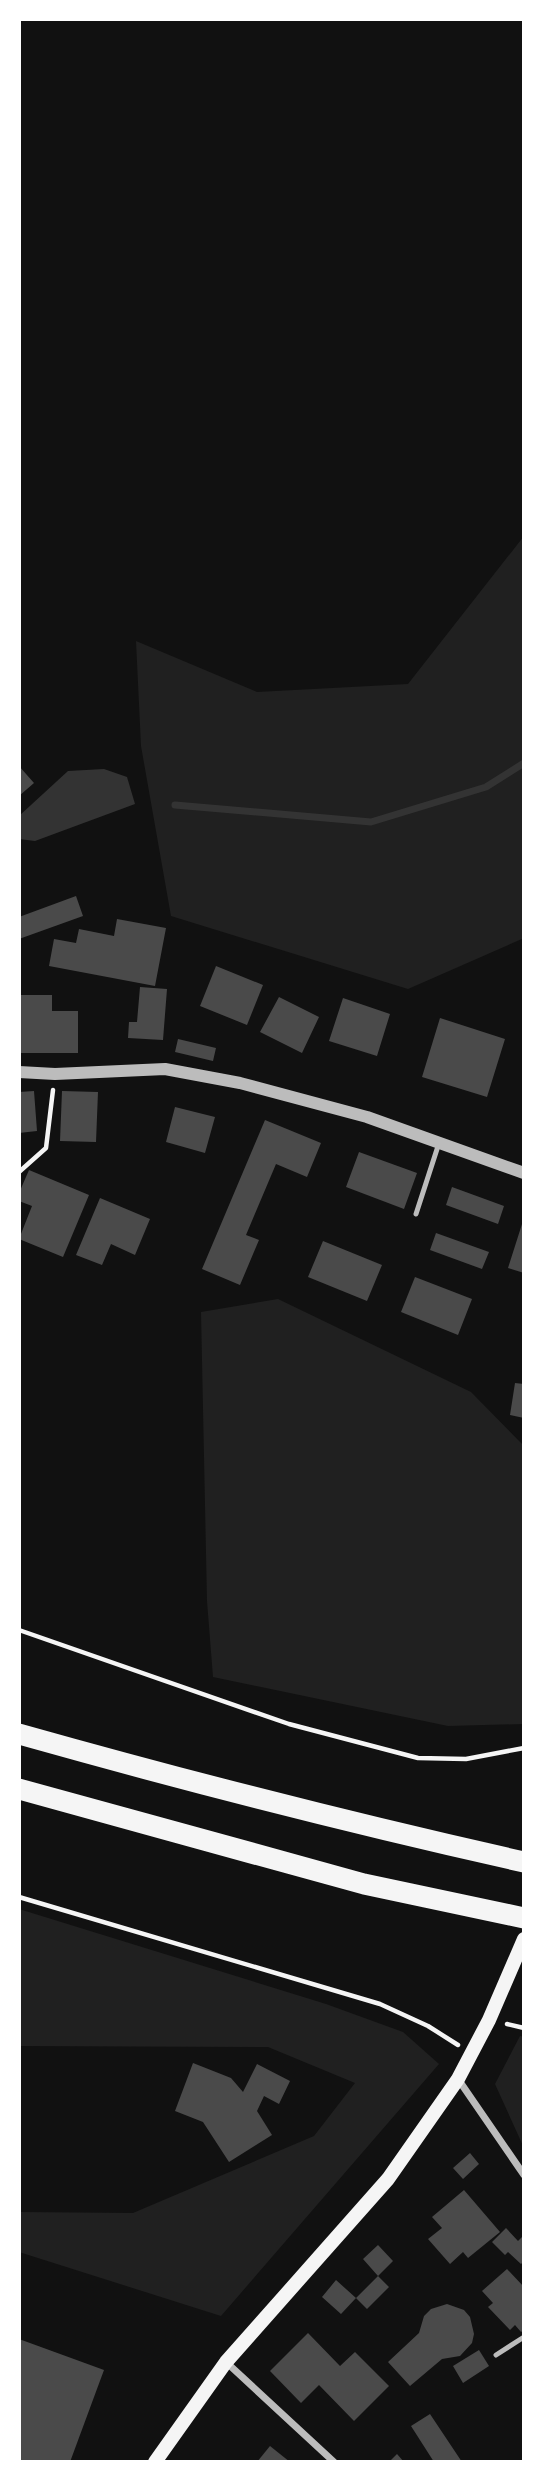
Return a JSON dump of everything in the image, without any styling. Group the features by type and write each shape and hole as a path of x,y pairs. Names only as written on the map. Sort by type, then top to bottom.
{"highway":[{"path":"19,1734 178,1779 524,1862"},
{"path":"19,1789 364,1884 524,1917"}],"main road":[{"path":"155,2462 226,2362 388,2179 458,2078 498,1999 524,1939"}],"street":[{"path":"19,1072 55,1074 165,1069 240,1083 367,1117 524,1173"},
{"path":"458,2078 524,2175"},
{"path":"226,2362 334,2462"}],"lane":[{"path":"416,1214 439,1143"},
{"path":"496,2355 524,2337"}],"path":[{"path":"19,1172 46,1148 55,1074"},
{"path":"19,1630 289,1724 418,1758 466,1759 524,1748"},
{"path":"19,1897 380,2004 428,2026 456,2044"}],"shaded area":[{"path":"524,536 524,938 408,989 171,916 141,746 136,641 257,692 408,684"},
{"path":"104,769 127,777 135,804 35,841 19,839 19,816 68,771"},
{"path":"278,1299 471,1392 524,1446 524,1724 448,1726 213,1677 207,1601 201,1312"},
{"path":"19,1909 326,2004 403,2032 439,2064 221,2316 19,2252 19,2212 133,2213 314,2136 355,2083 268,2047 19,2046"},
{"path":"520,2036 524,2037 524,2148 495,2084"}],"building":[{"path":"19,766 34,783 19,796"},
{"path":"76,896 83,916 19,939 19,917"},
{"path":"117,919 166,928 155,986 49,966 54,939 76,943 79,929 114,936"},
{"path":"216,966 263,985 247,1025 200,1006"},
{"path":"140,987 167,989 163,1040 128,1038 129,1022 137,1022"},
{"path":"19,995 52,995 52,1011 78,1011 78,1053 19,1053"},
{"path":"279,997 319,1017 302,1053 260,1032"},
{"path":"343,998 390,1014 377,1056 329,1041"},
{"path":"440,1018 505,1039 487,1097 422,1077"},
{"path":"178,1039 216,1048 213,1061 175,1052"},
{"path":"34,1091 37,1131 19,1133 19,1092"},
{"path":"62,1091 98,1092 96,1142 60,1141"},
{"path":"175,1107 215,1117 205,1153 166,1142"},
{"path":"265,1120 321,1143 307,1177 276,1164 246,1235 259,1240 240,1285 202,1269"},
{"path":"359,1152 417,1173 404,1209 346,1187"},
{"path":"29,1170 89,1195 63,1257 19,1239 32,1206 19,1201 19,1193"},
{"path":"452,1187 504,1206 498,1224 446,1205"},
{"path":"100,1198 150,1219 135,1255 111,1244 102,1265 76,1255"},
{"path":"524,1224 524,1273 508,1268"},
{"path":"436,1233 489,1252 482,1269 430,1250"},
{"path":"323,1241 382,1265 367,1301 308,1277"},
{"path":"415,1277 472,1299 458,1335 401,1312"},
{"path":"515,1383 524,1384 524,1418 510,1415"},
{"path":"193,2063 231,2078 243,2092 257,2064 290,2081 279,2104 264,2096 257,2111 272,2135 229,2162 203,2122 175,2111"},
{"path":"470,2153 479,2164 463,2179 453,2168"},
{"path":"464,2190 500,2232 468,2258 463,2252 450,2264 428,2239 442,2228 432,2217"},
{"path":"506,2228 518,2241 522,2237 524,2239 524,2261 521,2264 508,2252 505,2255 492,2242"},
{"path":"378,2245 393,2261 378,2276 363,2259"},
{"path":"507,2269 524,2287 524,2330 521,2332 515,2325 510,2330 488,2307 493,2303 482,2291"},
{"path":"378,2276 389,2287 367,2309 356,2298"},
{"path":"336,2280 356,2298 341,2314 322,2297"},
{"path":"447,2304 464,2310 470,2317 474,2334 472,2343 460,2356 442,2359 410,2386 388,2362 419,2333 424,2316 431,2309"},
{"path":"308,2333 340,2366 355,2352 389,2386 354,2421 319,2385 301,2403 270,2371"},
{"path":"19,2339 104,2370 70,2462 19,2462"},
{"path":"479,2350 489,2366 463,2383 453,2366"},
{"path":"430,2414 462,2462 434,2462 411,2426"},
{"path":"270,2446 290,2462 257,2462"},
{"path":"397,2454 404,2462 389,2462"}],"waterway":[{"path":"175,805 371,822 486,787 524,763"}]}
